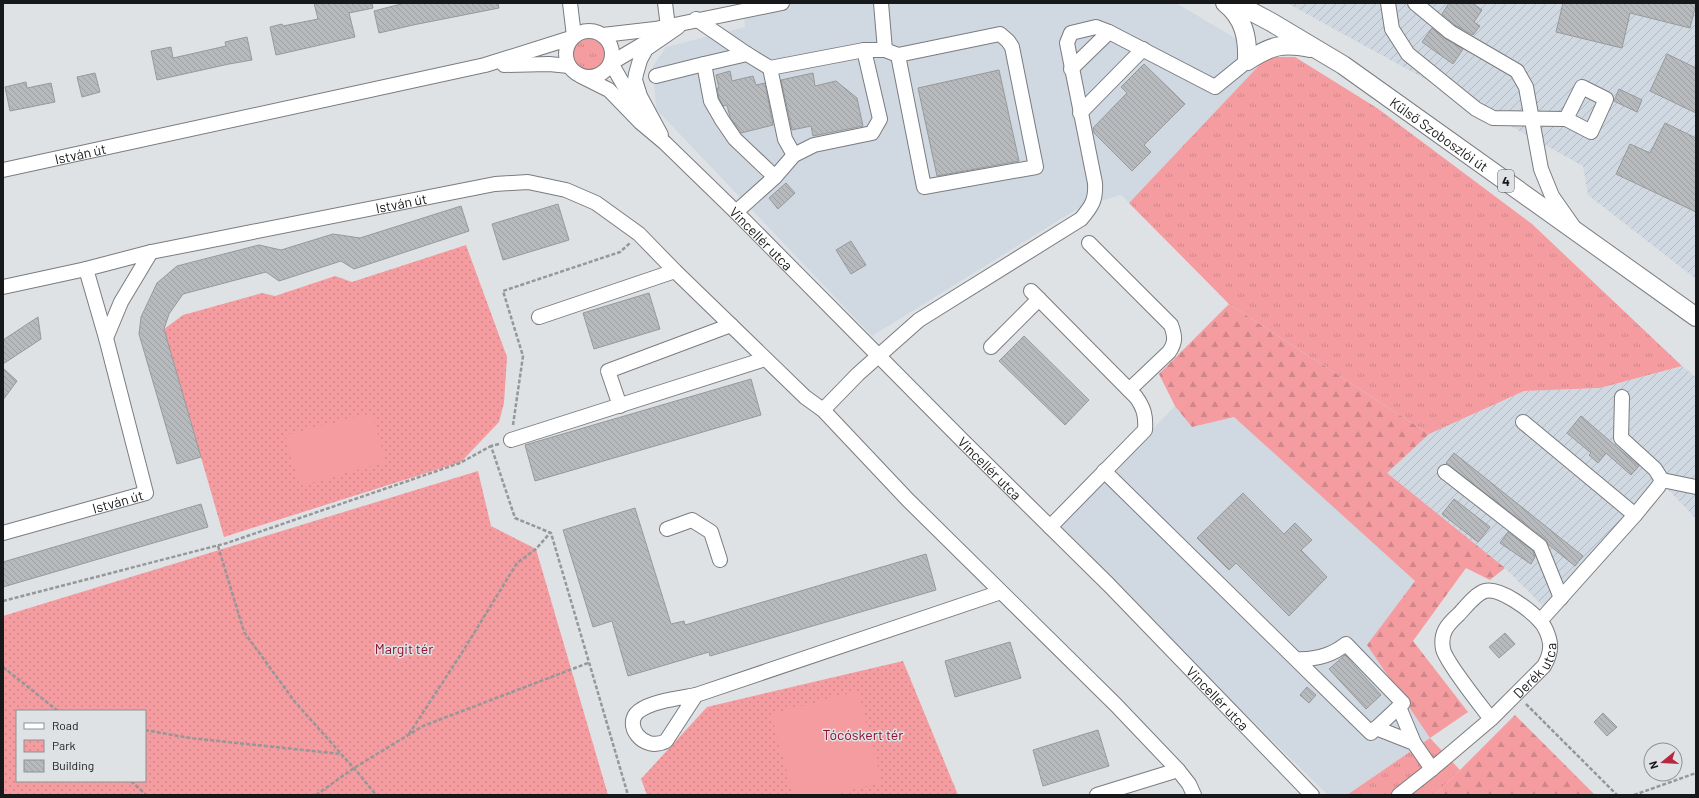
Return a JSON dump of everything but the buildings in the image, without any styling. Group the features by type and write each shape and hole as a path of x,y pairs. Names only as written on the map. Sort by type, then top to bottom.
{"main road":[{"name":"Külső Szoboszlói út","path":"1234,3 1343,65 1400,104 1696,317"},
{"path":"1234,3 1233,9 1247,36 1247,60 1276,46 1300,46 1319,50"}],"street":[{"path":"570,3 573,37 566,52 569,66 574,72 590,78 599,76 606,71 613,57 611,45 604,35 596,31 589,30 581,32 573,37"},
{"path":"665,3 668,26"},
{"path":"604,35 668,26 779,3"},
{"path":"690,21 770,68 864,50 891,53 1000,34 1008,40 1012,47 1036,167 924,187 891,53 881,3"},
{"path":"1388,3 1392,29 1408,54 1476,109 1493,118 1566,119"},
{"path":"1415,3 1450,32 1517,71 1526,87 1541,169 1552,196 1578,233"},
{"path":"611,63 646,42 690,21"},
{"path":"665,143 640,96 635,80 636,74 640,60 646,49 690,21"},
{"path":"823,410 878,356 919,320 1081,220 1091,206 1096,195 1095,183 1071,69 1067,42 1071,33 1096,28 1109,32 1215,87 1247,60"},
{"path":"1071,69 1109,32"},
{"name":"István út","path":"3,170 486,65 573,37"},
{"path":"1080,113 1143,49"},
{"path":"736,212 775,177 794,155 814,145 872,133 880,119 864,50"},
{"path":"656,76 747,54"},
{"name":"Vincellér utca","path":"611,63 630,96 665,143"},
{"name":"István út","path":"486,65 549,64 569,66"},
{"path":"704,64 711,101 722,120 735,139 775,177"},
{"path":"770,68 785,139 794,155"},
{"name":"Vincellér utca","path":"582,76 609,90 640,122 665,143 736,212 1138,615 1312,795"},
{"name":"István út","path":"3,287 86,269 151,252 495,184 528,182 566,190 596,203 639,234 675,271"},
{"path":"1088,243 1171,325 1176,337 1174,346 1169,352 1129,390"},
{"path":"106,338 121,302 151,252"},
{"path":"86,269 106,338"},
{"path":"539,317 675,271 805,397 823,410 908,500 1116,705 1178,770 1189,784 1194,795"},
{"path":"991,347 1035,295 1129,390 1142,405 1146,415 1145,430 1050,528"},
{"path":"620,406 608,371 731,325"},
{"name":"István út","path":"3,533 146,494 106,338"},
{"path":"511,440 765,359"},
{"path":"1622,398 1621,438 1655,469 1660,484 1696,487"},
{"path":"1523,422 1635,515"},
{"path":"1104,471 1371,733 1402,703 1346,644 1336,652 1312,660 1296,659"},
{"path":"1445,472 1540,546 1561,598"},
{"name":"Derék utca","path":"1399,795 1491,719 1544,666 1549,656 1550,643 1547,633 1540,621 1635,515 1660,484"},
{"path":"668,528 692,520 711,532 720,560"},
{"path":"1491,719 1443,650 1442,637 1446,626 1477,596 1485,591 1494,591 1507,595 1540,621"},
{"path":"696,695 1001,592"},
{"path":"1399,707 1414,743 1432,769"},
{"path":"1376,728 1414,743"},
{"path":"1097,795 1178,770"}],"path":[{"path":"3,601 218,546 460,463 491,446"},
{"path":"408,735 463,652 517,563 536,549 551,533"},
{"path":"218,546 244,632 295,702 342,754 376,795"},
{"path":"316,795 354,768 423,726 588,663 628,795"},
{"path":"3,667 57,710"},
{"path":"1516,693 1617,795"},
{"path":"146,730 190,738 342,754"},
{"path":"1634,795 1696,773"},
{"path":"132,782 146,795"}],"shaded area":[{"path":"743,3 1176,3 1267,57 1129,203 1121,195 1082,206 872,336 656,109 653,66 666,47 745,27"},
{"path":"1287,3 1696,3 1696,279 1588,195 1583,166"},
{"path":"1682,366 1696,377 1696,519 1667,488 1650,487 1546,609 1505,568 1387,473 1429,434 1524,391 1600,388"},
{"path":"1175,406 1192,427 1234,417 1415,581 1367,645 1430,738 1347,795 1328,795 1056,530"}],"green space":[{"path":"587,36 593,36 602,41 606,47 606,59 602,65 593,70 587,70 578,65 573,56 573,50 578,41"},
{"path":"1267,57 1295,57 1377,108 1532,224 1682,366 1600,388 1524,391 1429,434 1229,304 1129,203"},
{"path":"466,245 507,357 504,403 499,422 461,462 224,537 164,329 183,315 262,293 275,296 335,276 352,282"},
{"path":"1229,304 1429,434 1387,473 1505,568 1490,580 1466,568 1413,641 1468,712 1430,738 1367,645 1415,581 1234,417 1192,427 1175,406 1159,374"},
{"path":"372,413 386,462 300,486 285,435"},
{"name":"Margit tér","path":"478,471 491,526 536,549 608,795 4,795 3,616"},
{"name":"Tócóskert tér","path":"903,661 958,795 647,795 641,779 707,707"},
{"path":"858,691 882,782 833,795 793,795 771,714"},
{"path":"1515,715 1595,795 1435,795"},
{"path":"1430,738 1460,770 1435,795 1347,795"}]}
